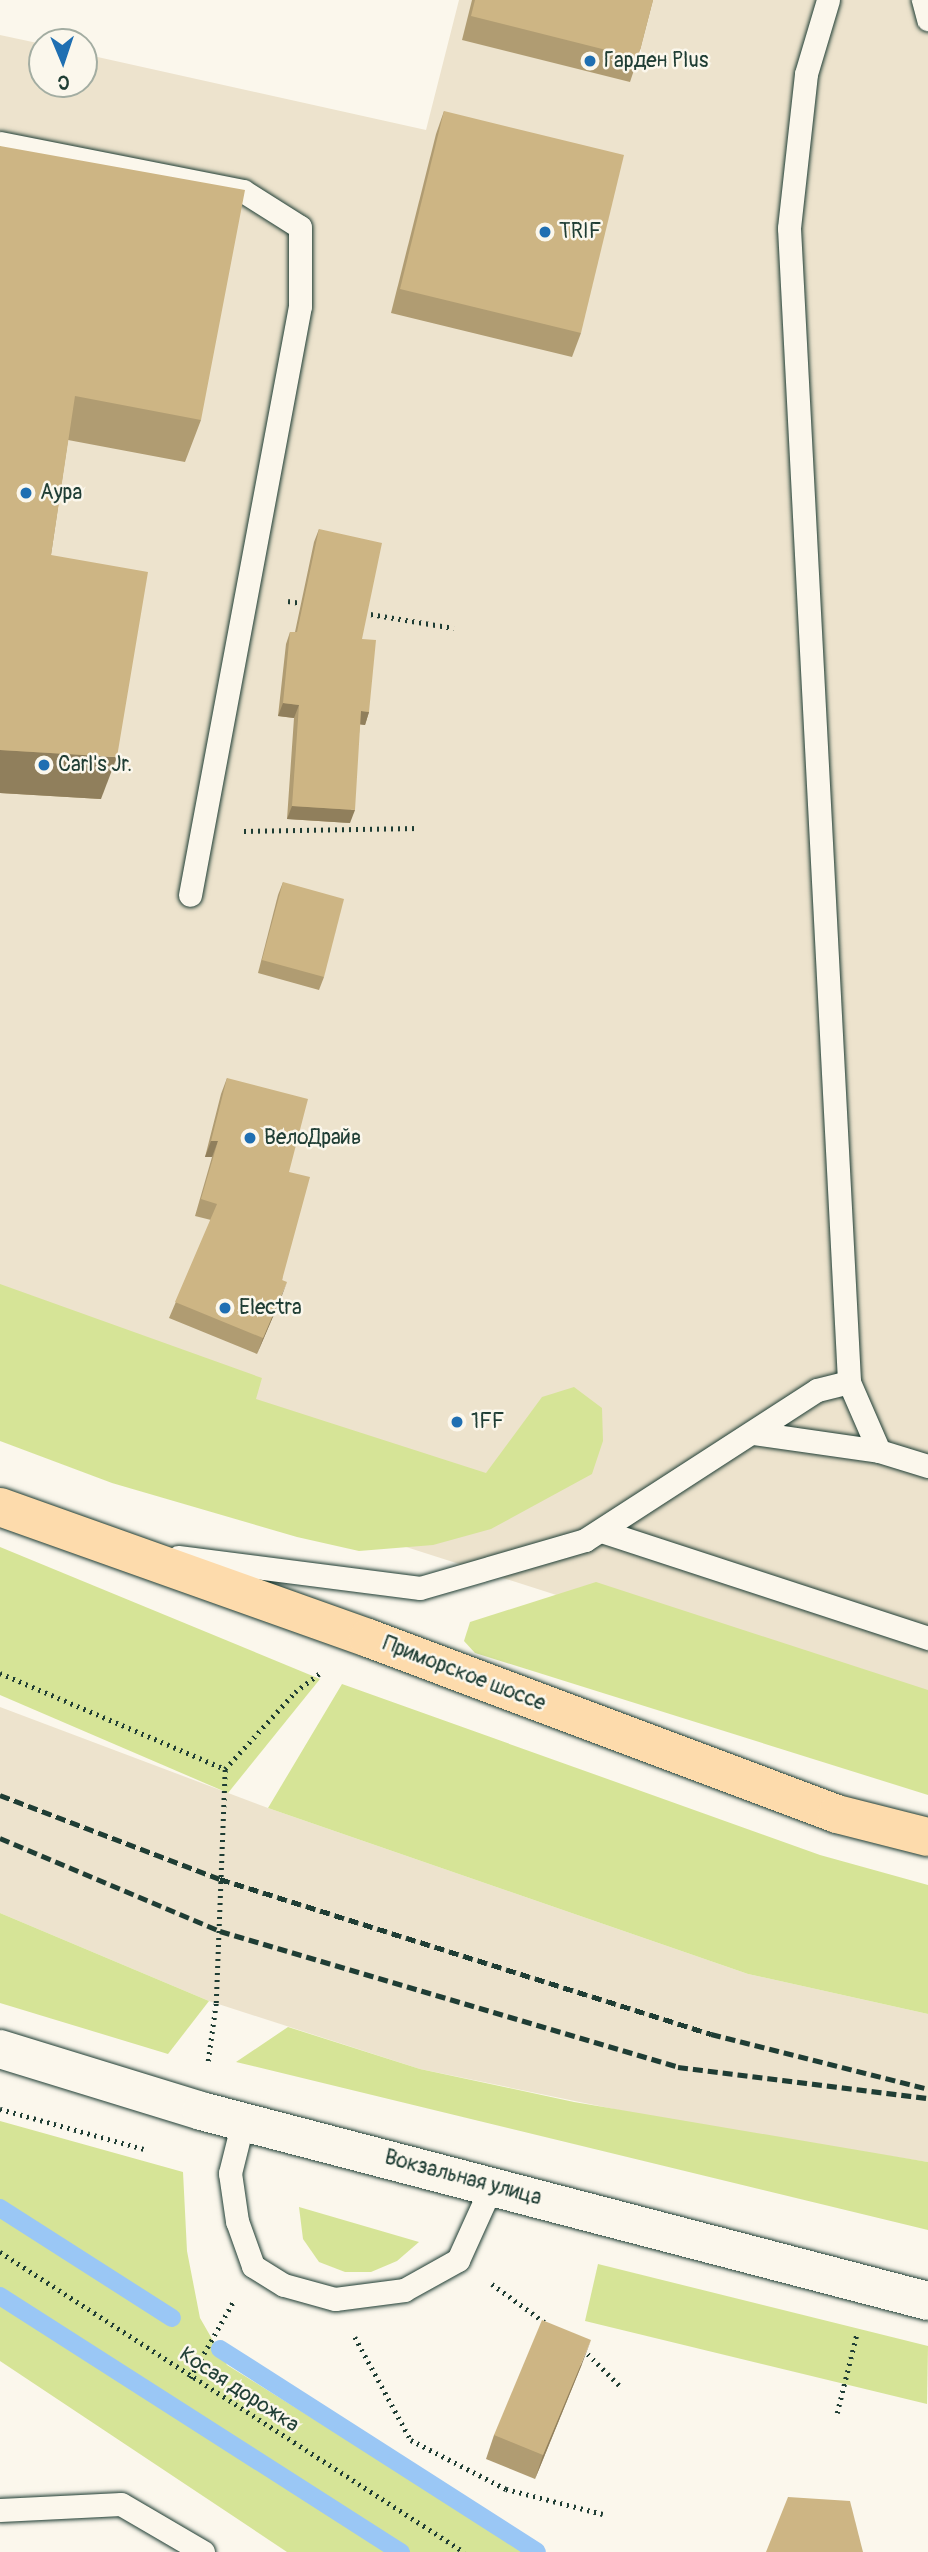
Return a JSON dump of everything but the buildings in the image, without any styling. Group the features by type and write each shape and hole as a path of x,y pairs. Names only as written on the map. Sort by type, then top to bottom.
{"main road":[{"name":"Приморское шоссе","path":"0,1507 105,1547 368,1638 837,1814 928,1837"}],"street":[{"name":"Вокзальная улица","path":"0,2049 201,2111 928,2301"}],"lane":[{"path":"828,0 806,75 789,228 849,1382 879,1451"},
{"path":"923,0 928,19"},
{"path":"0,143 243,191 300,227 300,306 190,895"},
{"path":"105,1547 420,1588 585,1540 817,1390 849,1382"},
{"path":"754,1433 879,1451 928,1466"},
{"path":"601,1531 928,1638"},
{"path":"243,2121 230,2174 237,2221 253,2266 284,2285 335,2299 404,2290 458,2260 492,2185"},
{"path":"0,2510 121,2504 203,2552"}],"path":[{"path":"246,594 312,605"},
{"path":"351,611 454,628"},
{"path":"202,831 418,828"},
{"path":"201,2111 216,2003 225,1769 295,1692 368,1638"},
{"path":"0,1673 225,1769"},
{"path":"0,2109 154,2152"},
{"name":"Косая дорожка","path":"0,2252 190,2378 464,2552"},
{"path":"458,2260 555,2329"},
{"path":"190,2378 253,2266"},
{"path":"335,2299 411,2440 506,2489 603,2514"},
{"path":"576,2344 622,2388"}],"shaded area":[{"path":"459,0 928,0 928,1714 0,1417 0,35 28,41 28,98 98,98 98,57 426,130"},
{"path":"0,1707 268,1808 748,1974 928,2014 928,2162 701,2127 420,2069 209,2001 0,1913"}],"green space":[{"path":"0,1284 262,1378 256,1399 486,1473 542,1397 574,1387 602,1408 603,1441 592,1474 491,1529 433,1545 359,1551 297,1537 112,1483 0,1441"},
{"path":"0,1547 320,1679 228,1793 0,1695"},
{"path":"596,1582 928,1690 928,1795 475,1653 464,1641 470,1622"},
{"path":"342,1684 820,1855 928,1885 928,2014 748,1974 268,1808"},
{"path":"0,1913 209,2001 168,2054 0,2003"},
{"path":"288,2027 420,2069 574,2102 928,2162 928,2230 236,2062"},
{"path":"0,2121 183,2172 187,2251 200,2318 227,2365 527,2552 287,2552 0,2361"},
{"path":"299,2207 419,2242 397,2261 371,2272 345,2272 319,2262 303,2239"},
{"path":"598,2264 928,2346 927,2404 585,2321"}],"waterway":[{"path":"0,2208 172,2318"},
{"path":"0,2296 401,2552"},
{"path":"220,2349 537,2552"}],"railway":[{"path":"0,1795 220,1879 711,2034 928,2089"},
{"path":"0,1838 220,1931 678,2067 928,2098"}],"place":[{"name":"Гарден Plus","path":"590,61"},
{"name":"TRIF","path":"545,232"},
{"name":"Аура","path":"26,493"},
{"name":"Carl's Jr.","path":"44,765"},
{"name":"ВелоДрайв","path":"250,1138"},
{"name":"Electra","path":"225,1308"},
{"name":"1FF","path":"457,1422"}]}
